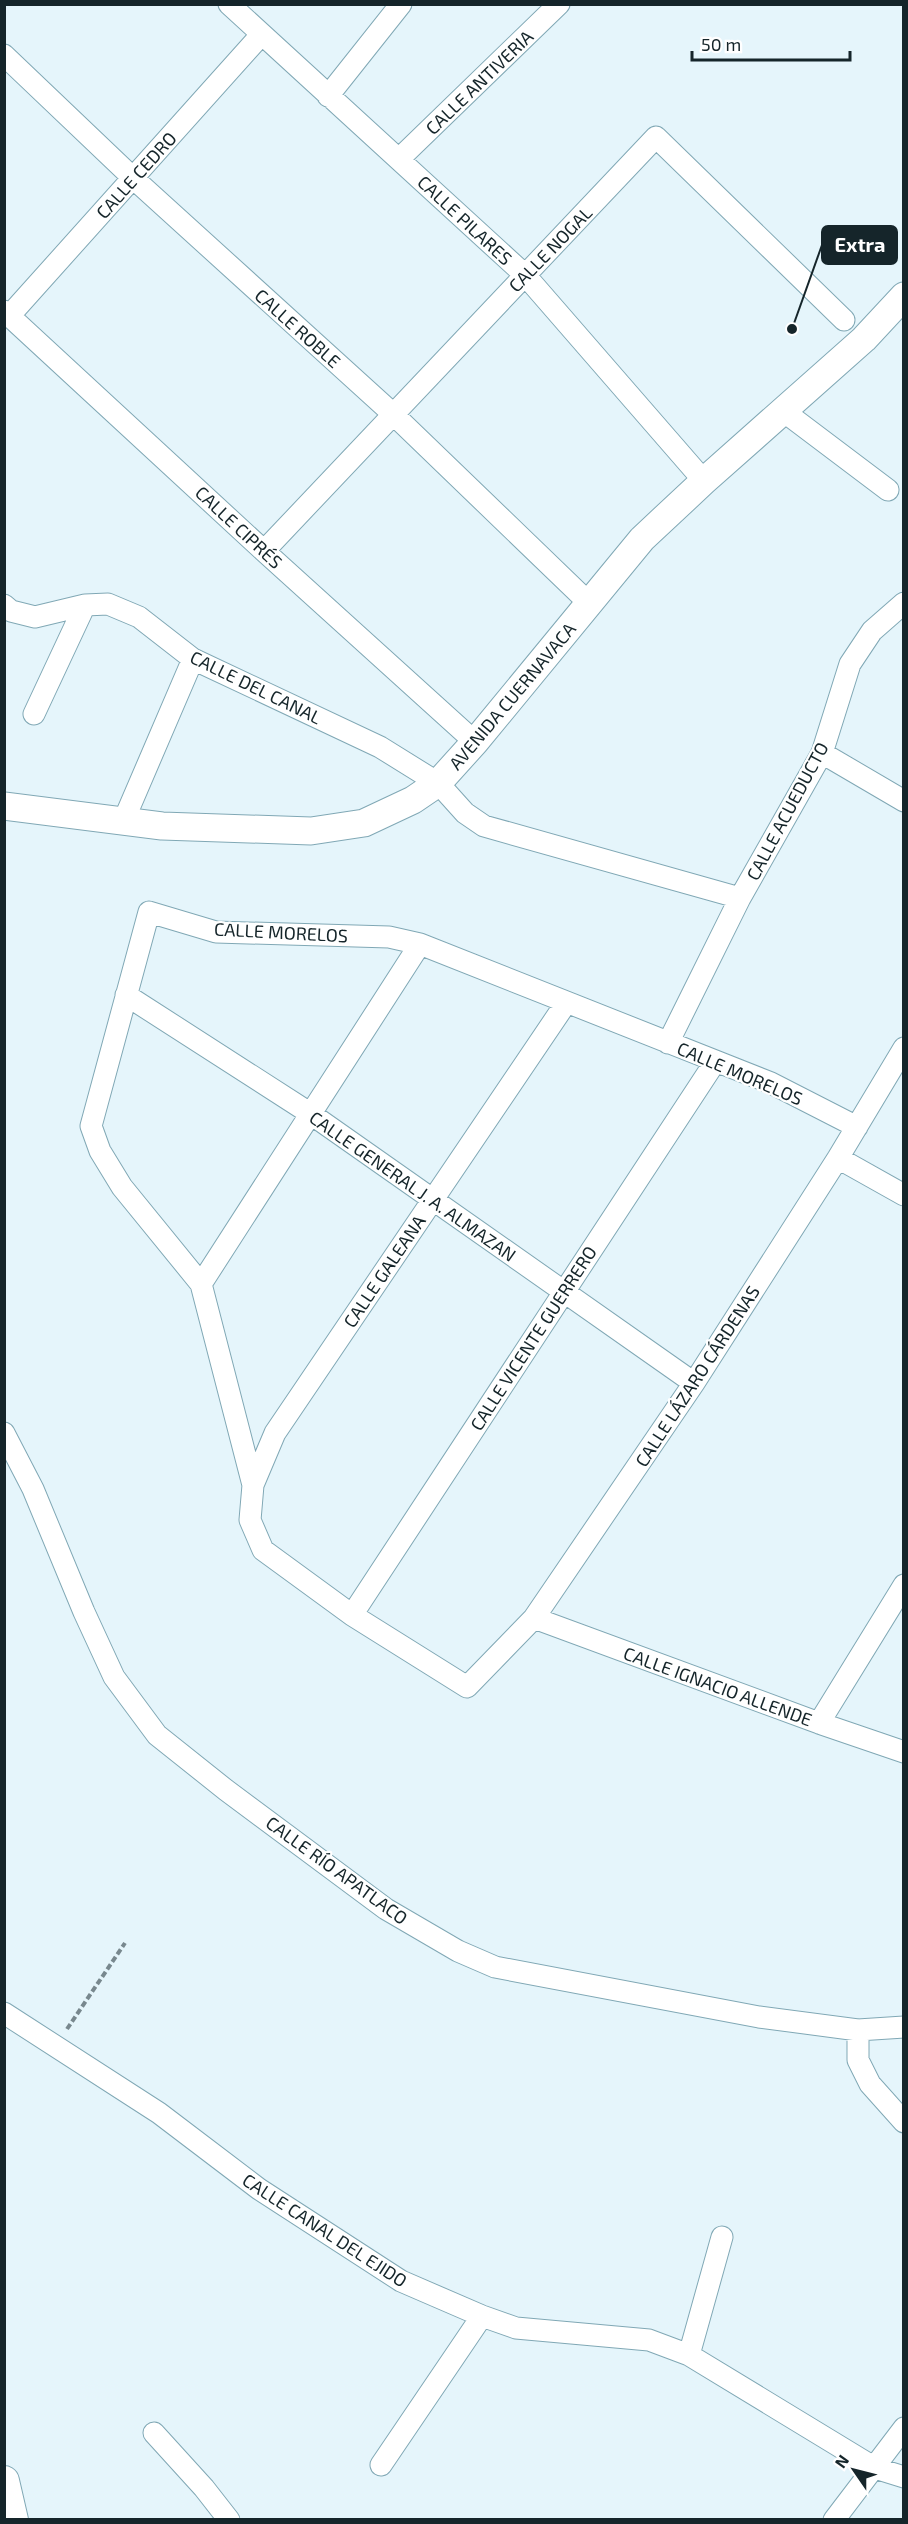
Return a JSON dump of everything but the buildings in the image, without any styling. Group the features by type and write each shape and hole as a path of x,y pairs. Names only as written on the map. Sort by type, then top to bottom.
{"highway":[{"path":"4,2481 13,2520"}],"main road":[{"name":"AVENIDA CUERNAVACA","path":"4,806 162,826 311,831 364,823 413,800 438,783 475,742 642,539 782,410 864,339 903,296"}],"street":[{"name":"CALLE PILARES","path":"229,4 525,276 704,481"},
{"path":"328,96 401,4"},
{"name":"CALLE ANTIVERIA","path":"399,159 559,4"},
{"name":"CALLE CEDRO","path":"7,313 133,178 261,35"},
{"name":"CALLE ROBLE","path":"4,55 133,178 393,414 590,604"},
{"name":"CALLE NOGAL","path":"264,550 656,137 844,320"},
{"name":"CALLE CIPRÉS","path":"7,313 475,742"},
{"path":"782,410 888,490"},
{"name":"CALLE ACUEDUCTO","path":"668,1043 740,898 822,753 850,664 872,632 898,605 903,603"},
{"name":"CALLE DEL CANAL","path":"4,605 11,610 35,617 85,605 108,604 139,618 193,659 380,747 438,783"},
{"path":"34,714 85,605"},
{"path":"123,822 193,659"},
{"path":"822,753 903,801"},
{"name":"CALLE ACUEDUCTO","path":"438,783 465,813 484,826 740,898"},
{"name":"CALLE MORELOS","path":"253,1485 201,1284 122,1187 100,1151 91,1126 149,912 216,932 389,937 420,944 771,1083 857,1127"},
{"path":"201,1284 420,944"},
{"name":"CALLE GENERAL J. A. ALMAZAN","path":"126,995 311,1114 694,1383"},
{"name":"CALLE GALEANA","path":"253,1485 274,1433 566,1003"},
{"name":"CALLE LÁZARO CÁRDENAS","path":"352,1615 467,1687 534,1618 694,1383 838,1158 903,1048"},
{"name":"CALLE VICENTE GUERRERO","path":"352,1615 715,1062"},
{"path":"838,1158 903,1195"},
{"name":"CALLE RÍO APATLACO","path":"4,1433 33,1489 84,1612 114,1677 158,1735 226,1790 386,1909 458,1950 495,1967 759,2017 858,2030 903,2027"},
{"path":"253,1485 250,1520 263,1550 352,1615"},
{"path":"819,1723 903,1585"},
{"name":"CALLE IGNACIO ALLENDE","path":"534,1618 903,1752"},
{"name":"CALLE CANAL DEL EJIDO","path":"4,2013 159,2113 259,2189 401,2281 516,2328 649,2340 689,2355 875,2468 903,2477"},
{"path":"858,2030 858,2060 870,2084 903,2122"},
{"path":"689,2355 722,2237"},
{"path":"381,2465 482,2316"},
{"path":"834,2520 903,2428"},
{"path":"154,2433 204,2488 229,2520"}],"path":[{"path":"55,2047 125,1943"}],"place":[{"name":"Extra","path":"792,329"}]}
